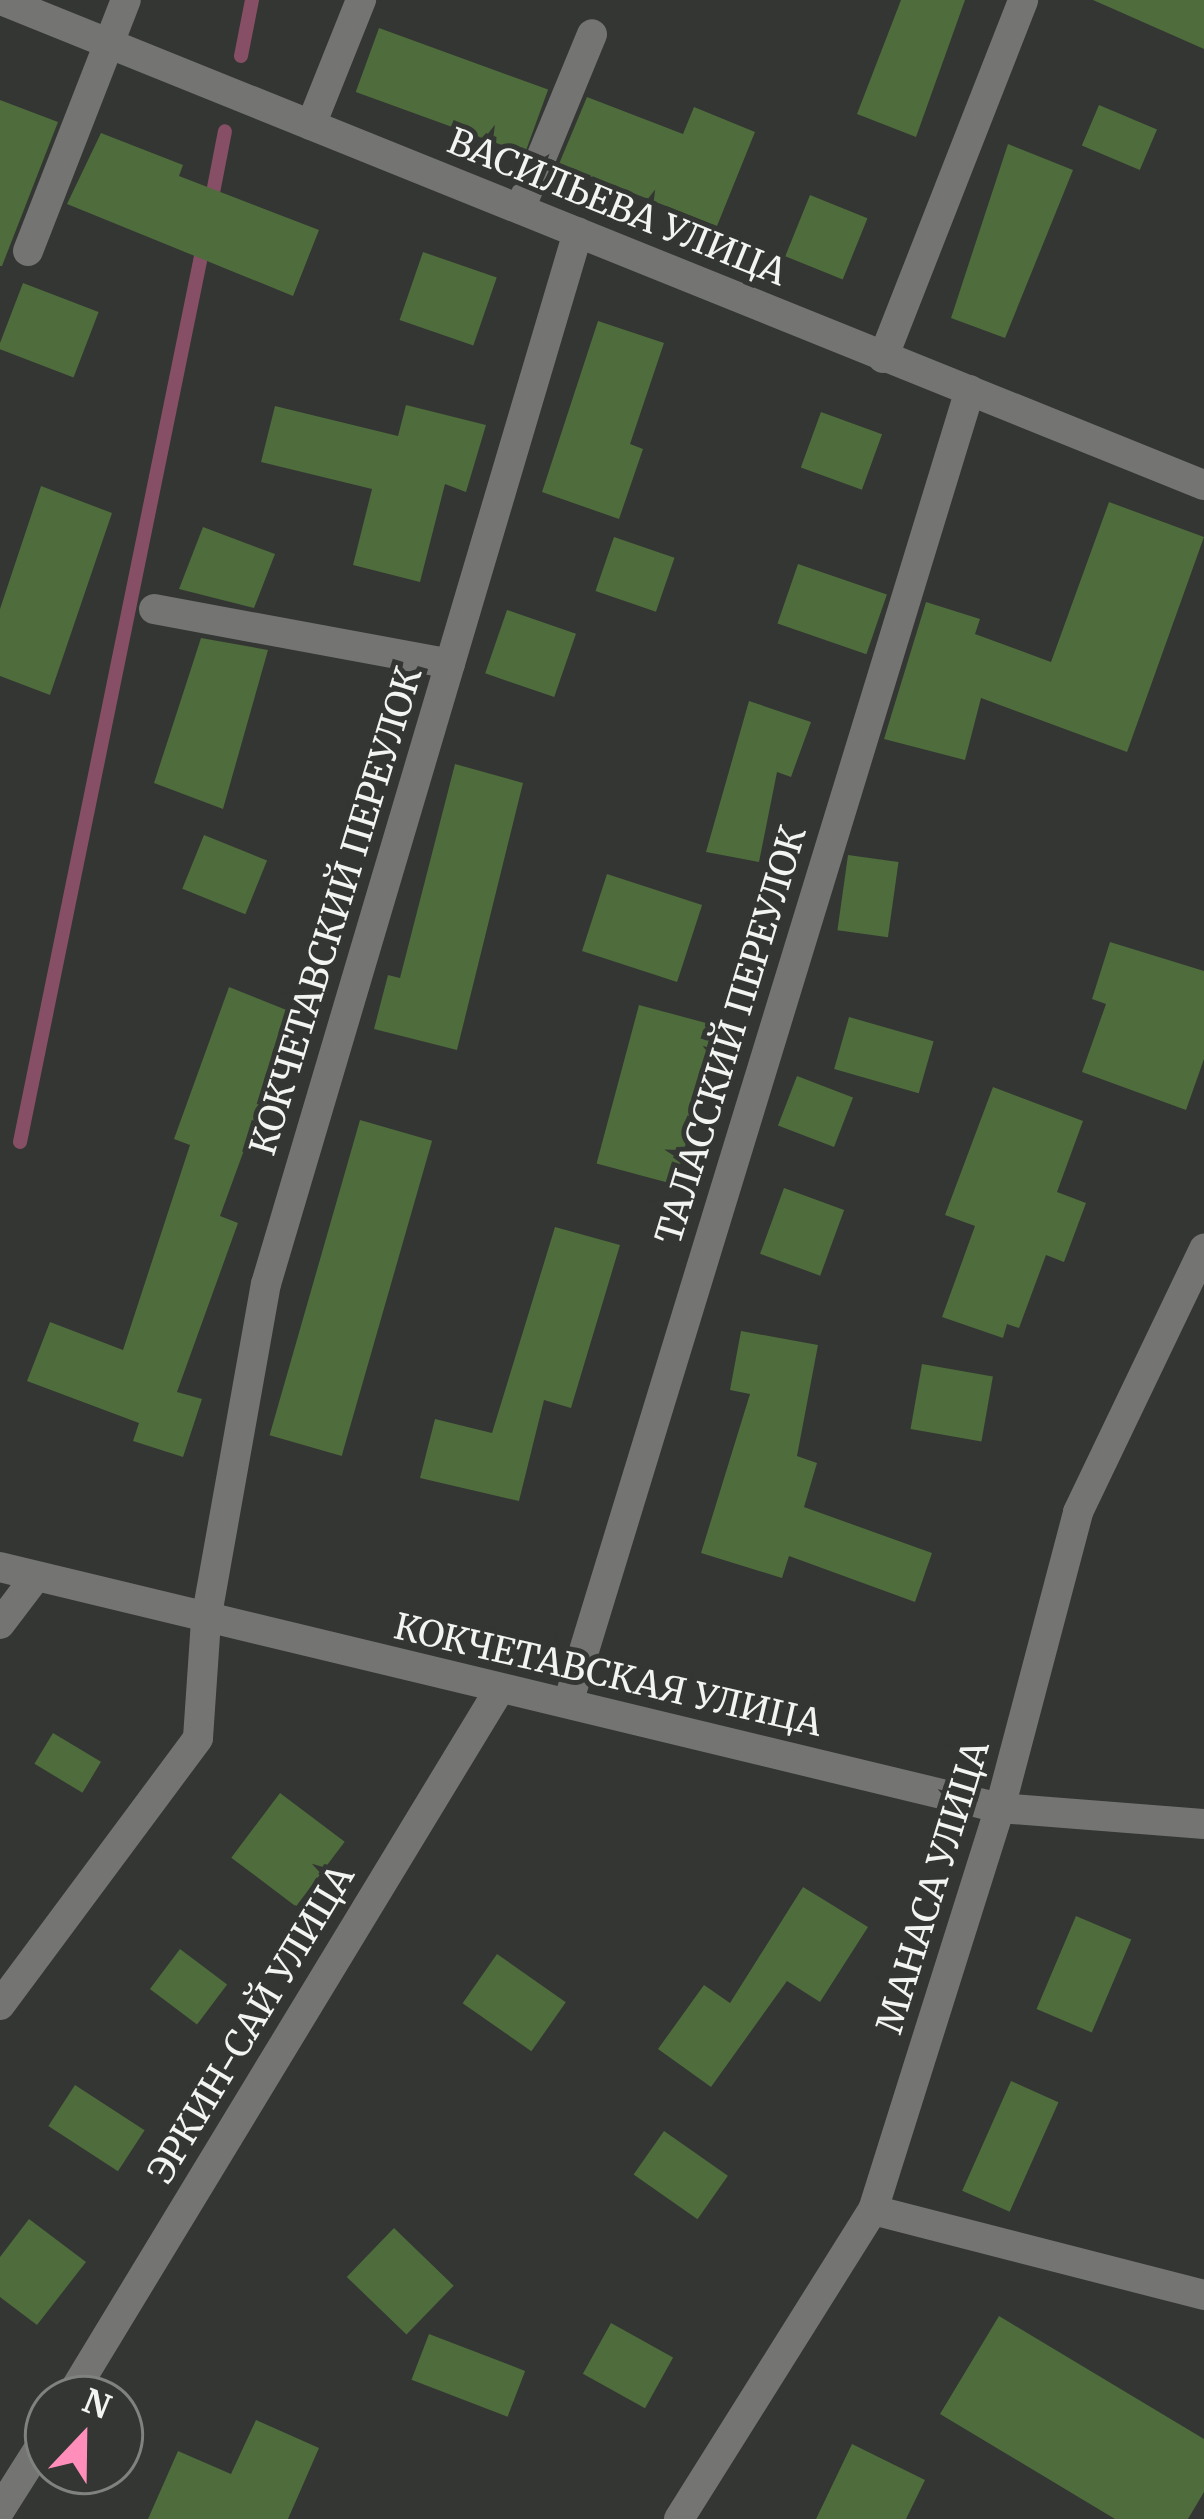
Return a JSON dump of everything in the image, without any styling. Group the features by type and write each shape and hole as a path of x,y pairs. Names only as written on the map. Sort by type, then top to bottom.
{"street":[{"name":"ВАСИЛЬЕВА УЛИЦА","path":"1,0 1204,485"},
{"path":"28,251 126,0"},
{"path":"311,125 361,0"},
{"path":"883,358 1023,0"},
{"path":"520,209 592,34"},
{"name":"КОКЧЕТАВСКИЙ ПЕРЕУЛОК","path":"0,2005 198,1738 206,1620 266,1284 578,232"},
{"name":"ТАЛАССКИЙ ПЕРЕУЛОК","path":"568,1703 970,389"},
{"path":"154,610 450,664"},
{"name":"МАНАСА УЛИЦА","path":"679,2519 873,2210 1000,1808 1078,1512 1204,1249"},
{"name":"КОКЧЕТАВСКАЯ УЛИЦА","path":"0,1567 34,1579 1000,1808 1204,1824"},
{"path":"0,1624 34,1579"},
{"name":"ЭРКИН-САЙ УЛИЦА","path":"84,2375 499,1690"},
{"path":"873,2210 1204,2295"},
{"path":"0,2510 24,2472"}],"building":[{"path":"901,0 965,0 916,137 857,114"},
{"path":"1093,0 1204,0 1204,49"},
{"path":"379,28 548,90 525,153 356,92"},
{"path":"587,97 683,134 694,107 755,132 717,226 559,164"},
{"path":"0,100 58,122 2,266 0,266"},
{"path":"1099,105 1157,130 1140,170 1082,146"},
{"path":"101,133 183,165 179,176 319,230 293,296 67,204"},
{"path":"1008,144 1073,170 1005,338 951,318"},
{"path":"810,195 867,218 843,279 785,256"},
{"path":"423,252 497,277 473,345 400,320"},
{"path":"23,283 99,312 74,377 0,349"},
{"path":"598,321 664,343 630,444 643,449 619,519 542,492"},
{"path":"406,405 486,425 466,492 445,484 420,582 353,565 372,489 261,462 275,406 398,436"},
{"path":"821,412 882,434 862,490 801,467"},
{"path":"41,486 112,513 50,695 0,676 0,609"},
{"path":"1109,502 1204,537 1127,752 981,698 965,760 884,739 926,602 980,619 975,634 1051,662"},
{"path":"203,527 275,554 254,608 179,589"},
{"path":"614,537 675,558 656,612 595,591"},
{"path":"798,564 887,595 866,654 777,624"},
{"path":"507,610 576,634 554,697 485,673"},
{"path":"201,638 268,650 223,809 154,783"},
{"path":"749,701 811,722 791,777 777,772 759,862 706,852"},
{"path":"455,764 523,783 457,1050 374,1029 388,975 400,978"},
{"path":"204,835 267,860 245,914 182,889"},
{"path":"848,855 899,862 888,937 837,930"},
{"path":"607,874 702,905 677,982 582,951"},
{"path":"1110,942 1204,971 1204,1059 1186,1110 1082,1072 1106,1004 1092,999"},
{"path":"229,987 294,1013 220,1216 238,1223 177,1392 202,1399 183,1457 133,1441 139,1423 27,1381 50,1322 123,1350 190,1145 174,1139"},
{"path":"639,1005 717,1026 675,1184 597,1163"},
{"path":"849,1017 934,1041 919,1093 834,1069"},
{"path":"797,1076 853,1098 834,1147 778,1125"},
{"path":"993,1087 1083,1121 1057,1192 1086,1203 1064,1262 1046,1255 1019,1328 1007,1324 1003,1338 942,1317 975,1226 945,1215"},
{"path":"360,1120 432,1141 342,1456 270,1435"},
{"path":"784,1188 844,1210 820,1276 760,1254"},
{"path":"555,1227 620,1245 571,1408 544,1400 519,1501 420,1478 435,1419 492,1433"},
{"path":"741,1331 818,1345 797,1456 817,1463 804,1507 932,1553 915,1602 789,1556 782,1578 701,1553 750,1394 730,1390"},
{"path":"922,1364 993,1377 981,1441 911,1429"},
{"path":"53,1733 101,1762 82,1793 34,1764"},
{"path":"280,1793 345,1842 296,1906 231,1858"},
{"path":"803,1887 868,1927 820,2002 787,1981 711,2087 658,2049 704,1985 730,2003"},
{"path":"1076,1916 1131,1939 1092,2032 1037,2009"},
{"path":"180,1949 227,1985 197,2024 150,1989"},
{"path":"497,1954 566,2002 531,2051 463,2003"},
{"path":"1011,2081 1059,2102 1010,2212 962,2191"},
{"path":"75,2085 145,2130 118,2171 48,2126"},
{"path":"664,2131 728,2176 697,2219 634,2174"},
{"path":"29,2219 86,2262 37,2325 0,2297 0,2257"},
{"path":"394,2228 454,2286 406,2335 347,2277"},
{"path":"999,2316 1204,2439 1204,2492 1188,2519 1115,2519 940,2414"},
{"path":"611,2323 673,2357 645,2408 583,2374"},
{"path":"429,2334 525,2371 508,2417 411,2380"},
{"path":"256,2420 319,2448 288,2519 148,2519 178,2451 231,2474"},
{"path":"852,2444 925,2480 906,2519 816,2519"}],"waterway":[{"path":"241,56 252,0"},
{"path":"211,203 225,131"},
{"path":"20,1142 204,242"}]}
